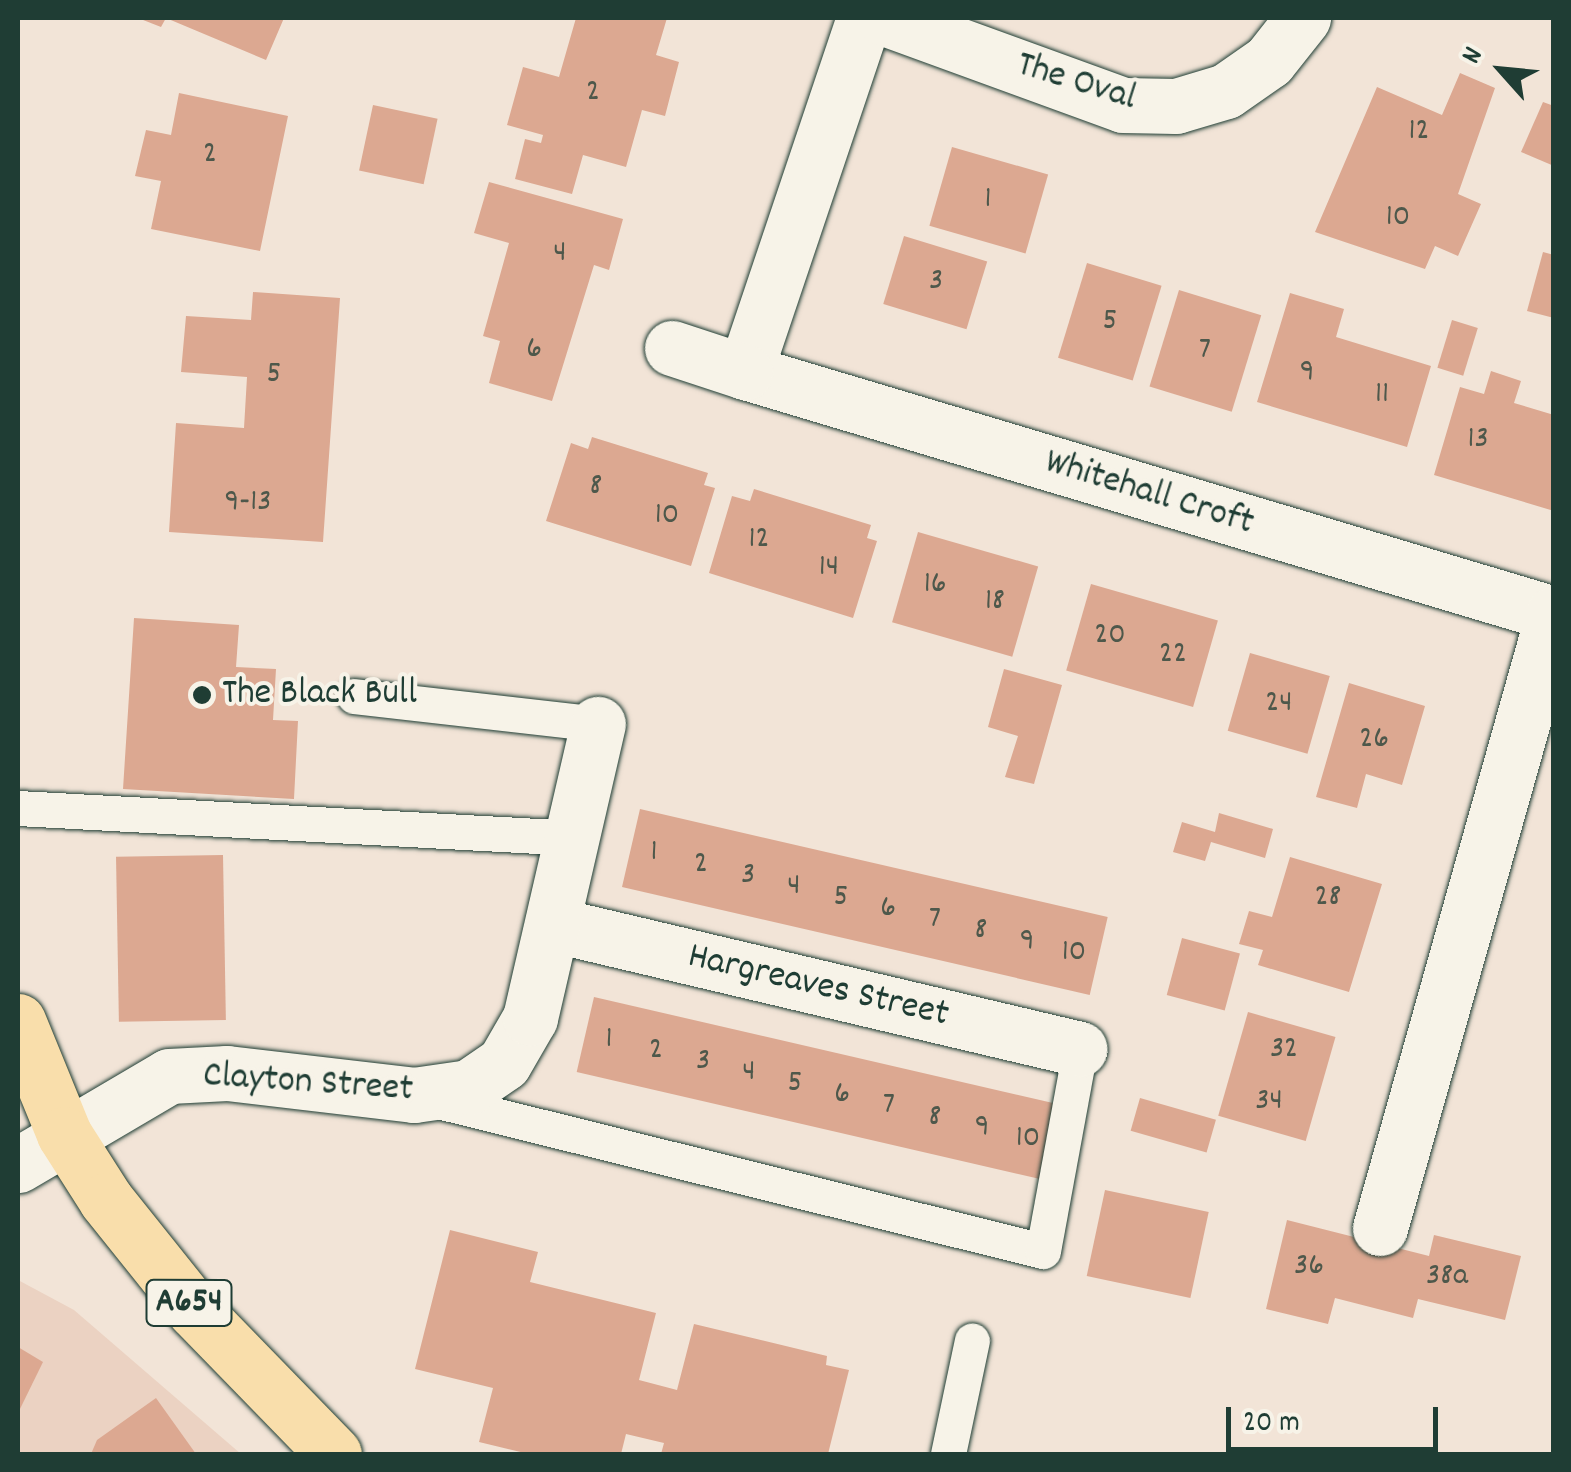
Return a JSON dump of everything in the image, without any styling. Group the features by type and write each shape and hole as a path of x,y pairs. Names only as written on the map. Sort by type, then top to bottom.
{"main road":[{"name":"A654","path":"18,1021 64,1134 195,1311 334,1454"}],"street":[{"path":"745,372 864,18"},
{"name":"The Oval","path":"884,18 1123,105 1176,106 1226,90 1269,61 1303,18"},
{"name":"Whitehall Croft","path":"672,348 1553,614 1380,1228"},
{"name":"Clayton Street","path":"18,1166 64,1134 169,1076 228,1073 414,1095 469,1087 504,1064 530,1018 555,925 598,724"},
{"name":"Hargreaves Street","path":"555,925 1080,1049"}],"lane":[{"path":"354,696 598,724"},
{"path":"18,808 575,838"},
{"path":"414,1095 1044,1251 1080,1049"},
{"path":"948,1454 972,1340"}],"shaded area":[{"path":"18,1280 74,1310 241,1454 18,1454"}],"building":[{"path":"138,18 166,18 161,27"},
{"path":"166,18 284,18 266,60"},
{"path":"576,18 667,18 656,55 679,62 665,116 642,110 626,167 583,155 572,194 515,179 525,139 541,143 543,135 507,125 523,67 559,77"},
{"path":"1460,73 1495,88 1458,194 1481,204 1458,256 1435,246 1425,269 1315,232 1377,87 1442,115"},
{"path":"179,93 288,116 260,251 151,229 161,181 135,176 146,130 171,135"},
{"path":"1543,102 1554,106 1554,166 1521,152"},
{"path":"373,105 438,119 424,184 359,171"},
{"path":"952,147 1048,175 1026,253 929,226"},
{"path":"489,182 623,219 609,270 594,265 552,401 489,383 500,341 483,336 509,243 474,233"},
{"path":"904,236 987,261 966,329 883,304"},
{"path":"1543,252 1554,255 1554,318 1527,311"},
{"path":"1087,263 1162,286 1133,380 1058,358"},
{"path":"1179,290 1261,315 1232,412 1149,387"},
{"path":"253,292 340,298 323,542 169,532 176,423 244,428 247,377 181,372 186,316 251,320"},
{"path":"1290,293 1344,309 1336,337 1431,366 1407,447 1257,402"},
{"path":"1452,320 1478,328 1463,376 1437,368"},
{"path":"1491,371 1521,381 1514,403 1554,415 1554,511 1434,475 1460,387 1484,394"},
{"path":"592,437 708,473 704,485 715,488 691,566 546,521 571,443 588,449"},
{"path":"754,489 871,525 867,538 877,541 853,618 709,573 732,496 750,501"},
{"path":"918,532 1038,566 1012,657 892,622"},
{"path":"1091,584 1218,620 1193,707 1066,671"},
{"name":"The Black Bull","path":"134,618 239,625 236,667 276,669 273,720 298,721 294,799 123,789"},
{"path":"1250,653 1330,676 1307,754 1228,731"},
{"path":"1004,669 1062,685 1034,784 1005,777 1018,736 988,727"},
{"path":"1349,683 1425,706 1402,785 1366,774 1357,808 1316,797"},
{"path":"640,809 1108,917 1090,995 622,887"},
{"path":"1219,813 1273,829 1265,858 1211,842 1205,861 1173,852 1182,822 1215,832"},
{"path":"223,855 226,1020 119,1022 116,857"},
{"path":"1290,857 1382,884 1349,992 1258,965 1263,950 1239,944 1249,911 1272,917"},
{"path":"1182,938 1240,954 1225,1011 1167,995"},
{"path":"594,997 1062,1105 1044,1180 577,1072"},
{"path":"1248,1012 1335,1037 1306,1141 1218,1116"},
{"path":"1140,1098 1216,1120 1207,1152 1131,1131"},
{"path":"1105,1190 1209,1212 1190,1298 1087,1276"},
{"path":"1287,1220 1429,1256 1434,1235 1521,1256 1505,1320 1418,1299 1413,1318 1335,1298 1328,1324 1266,1309"},
{"path":"450,1230 538,1252 530,1282 656,1313 639,1380 677,1390 694,1324 827,1356 826,1365 849,1370 828,1454 661,1454 664,1443 626,1434 621,1454 529,1454 479,1442 493,1388 415,1369"},
{"path":"18,1347 43,1362 18,1413"},
{"path":"156,1398 196,1454 91,1454 97,1440"}],"place":[{"name":"The Black Bull","path":"202,695"}]}
